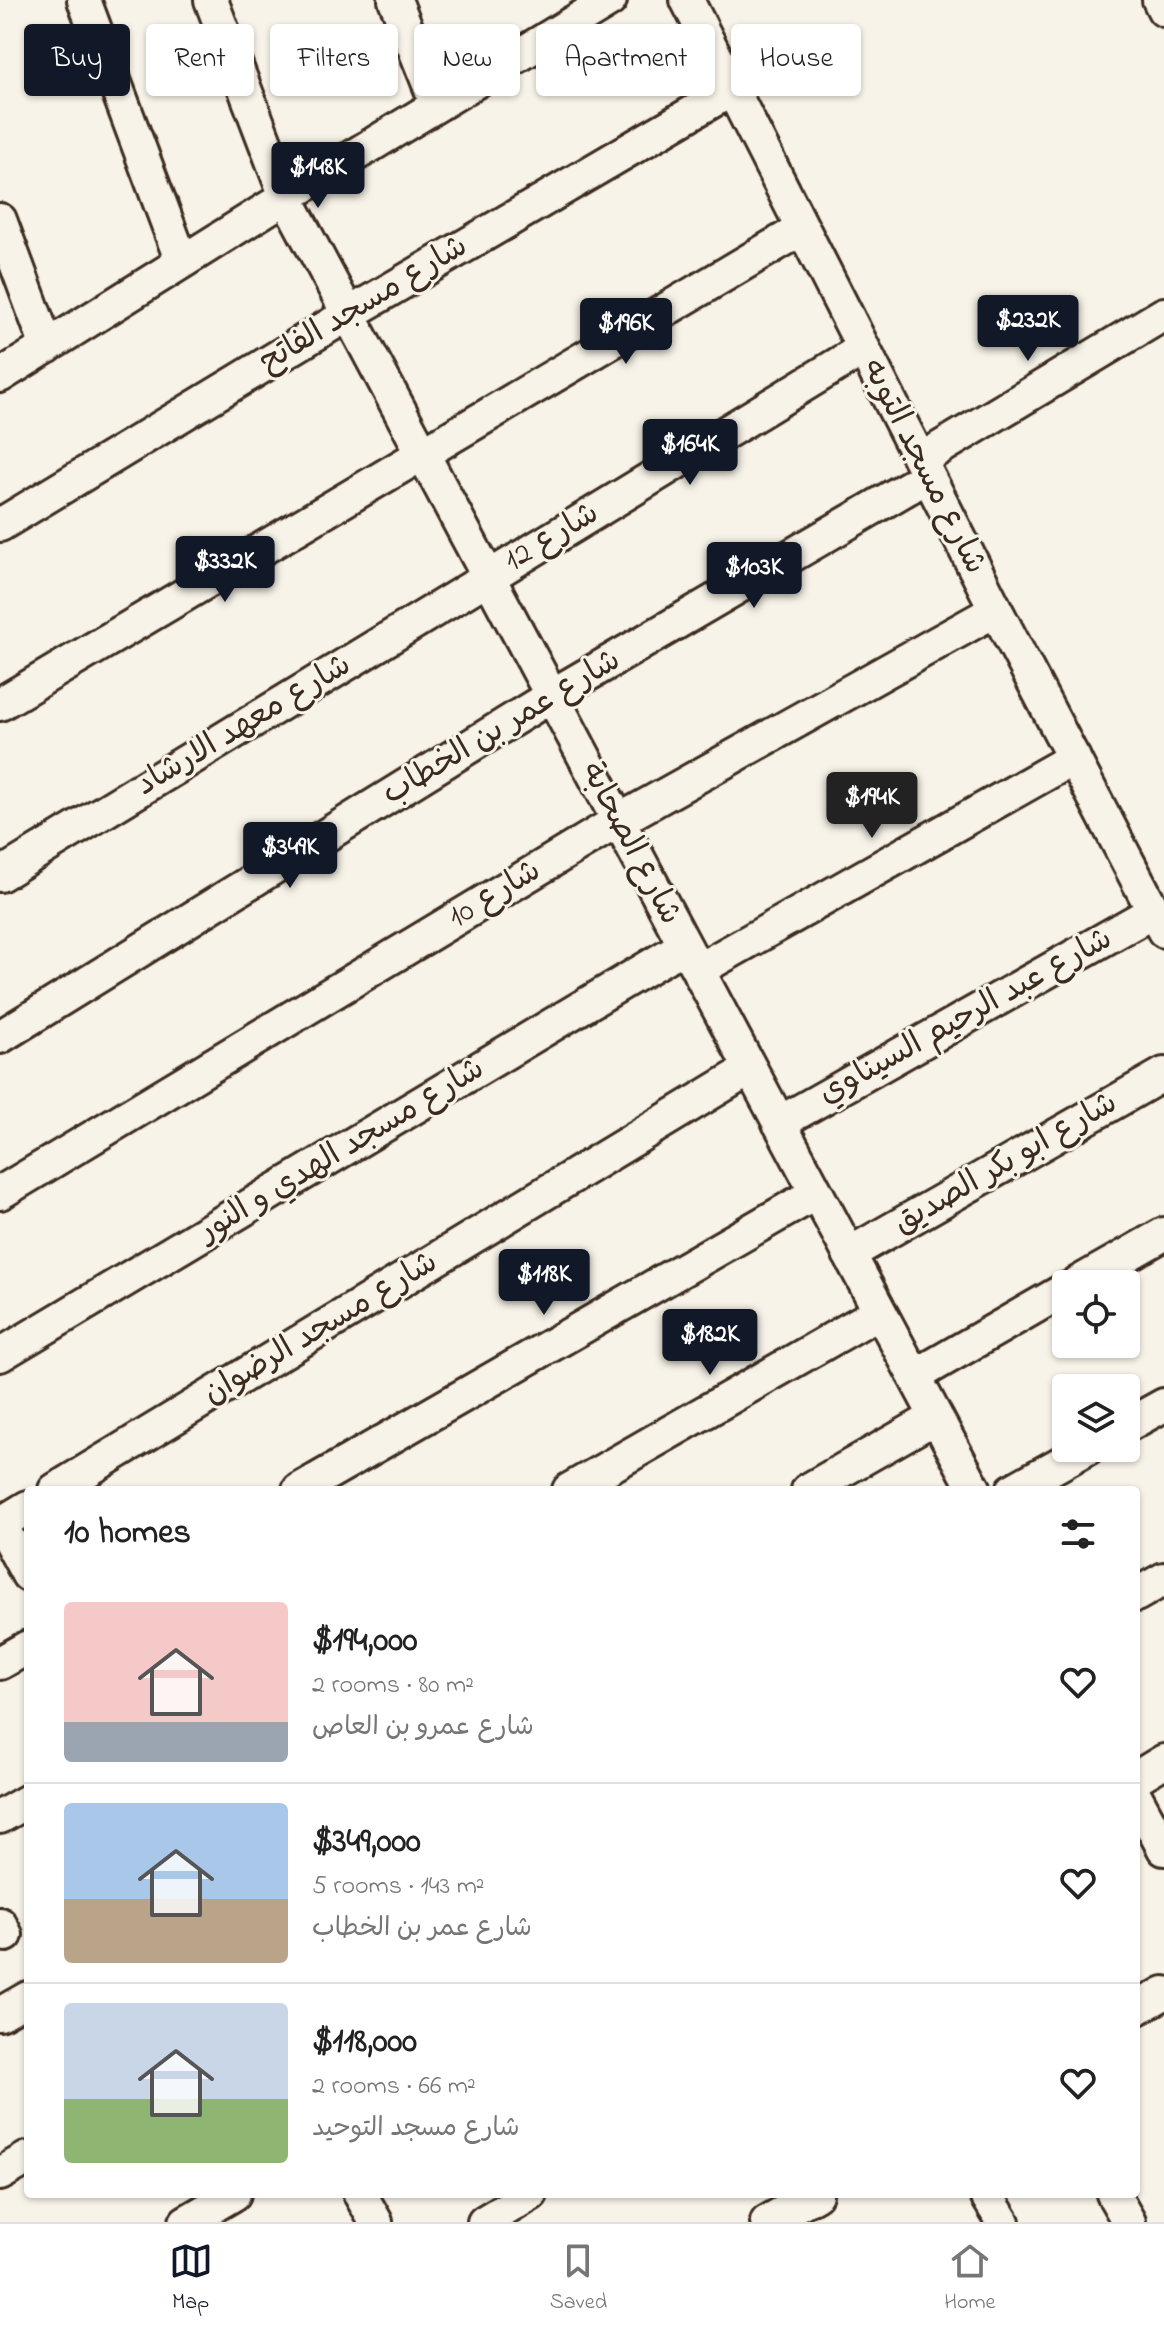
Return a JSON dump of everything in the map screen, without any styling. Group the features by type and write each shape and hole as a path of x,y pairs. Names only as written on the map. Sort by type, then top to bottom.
{"street":[{"path":"84,0 182,262"},
{"name":"شارع الصحابة","path":"211,0 286,197 973,1486"},
{"path":"395,0 437,104"},
{"path":"0,376 437,104 579,8 610,0"},
{"name":"شارع مسجد التوبه","path":"687,0 731,90"},
{"path":"1159,0 1164,10"},
{"name":"شارع مسجد الفاتح","path":"0,525 347,315 731,90"},
{"name":"شارع مسجد التوبه","path":"734,96 996,610 1159,921"},
{"path":"0,220 47,347"},
{"path":"0,704 802,229"},
{"name":"شارع عمر بن الخطاب","path":"0,1037 924,468 1164,314"},
{"name":"شارع 12","path":"487,577 863,349"},
{"name":"شارع معهد الارشاد","path":"0,875 487,577"},
{"name":"شارع 10","path":"0,1193 618,821 996,610"},
{"name":"شارع مسجد الهدي و النور","path":"0,1355 691,958 1074,758"},
{"name":"شارع عبد الرحيم السيناوي","path":"779,1123 1159,921"},
{"name":"شارع مسجد الرضوان","path":"62,1486 750,1069"},
{"name":"شارع ابو بكر الصديق","path":"849,1254 1164,1074"},
{"path":"306,1486 816,1193"},
{"path":"1101,1270 1164,1234"},
{"path":"915,1376 1052,1297"},
{"path":"576,1486 879,1312"},
{"path":"1140,1418 1164,1405"},
{"path":"815,1486 936,1417"},
{"path":"1020,1486 1063,1462"},
{"path":"24,1509 0,1523 24,1568"},
{"path":"1140,1593 1164,1579"},
{"path":"0,1663 24,1649"},
{"path":"1140,1776 1164,1761"},
{"path":"0,1817 24,1803"},
{"path":"1140,2007 1164,1993"},
{"path":"0,2014 24,2000"},
{"path":"0,2174 24,2160"},
{"path":"186,2222 227,2198"},
{"path":"362,2198 376,2222"},
{"path":"484,2222 524,2198"},
{"path":"767,2222 809,2198"},
{"path":"988,2198 1003,2222"},
{"path":"1115,2198 1129,2222"}]}
